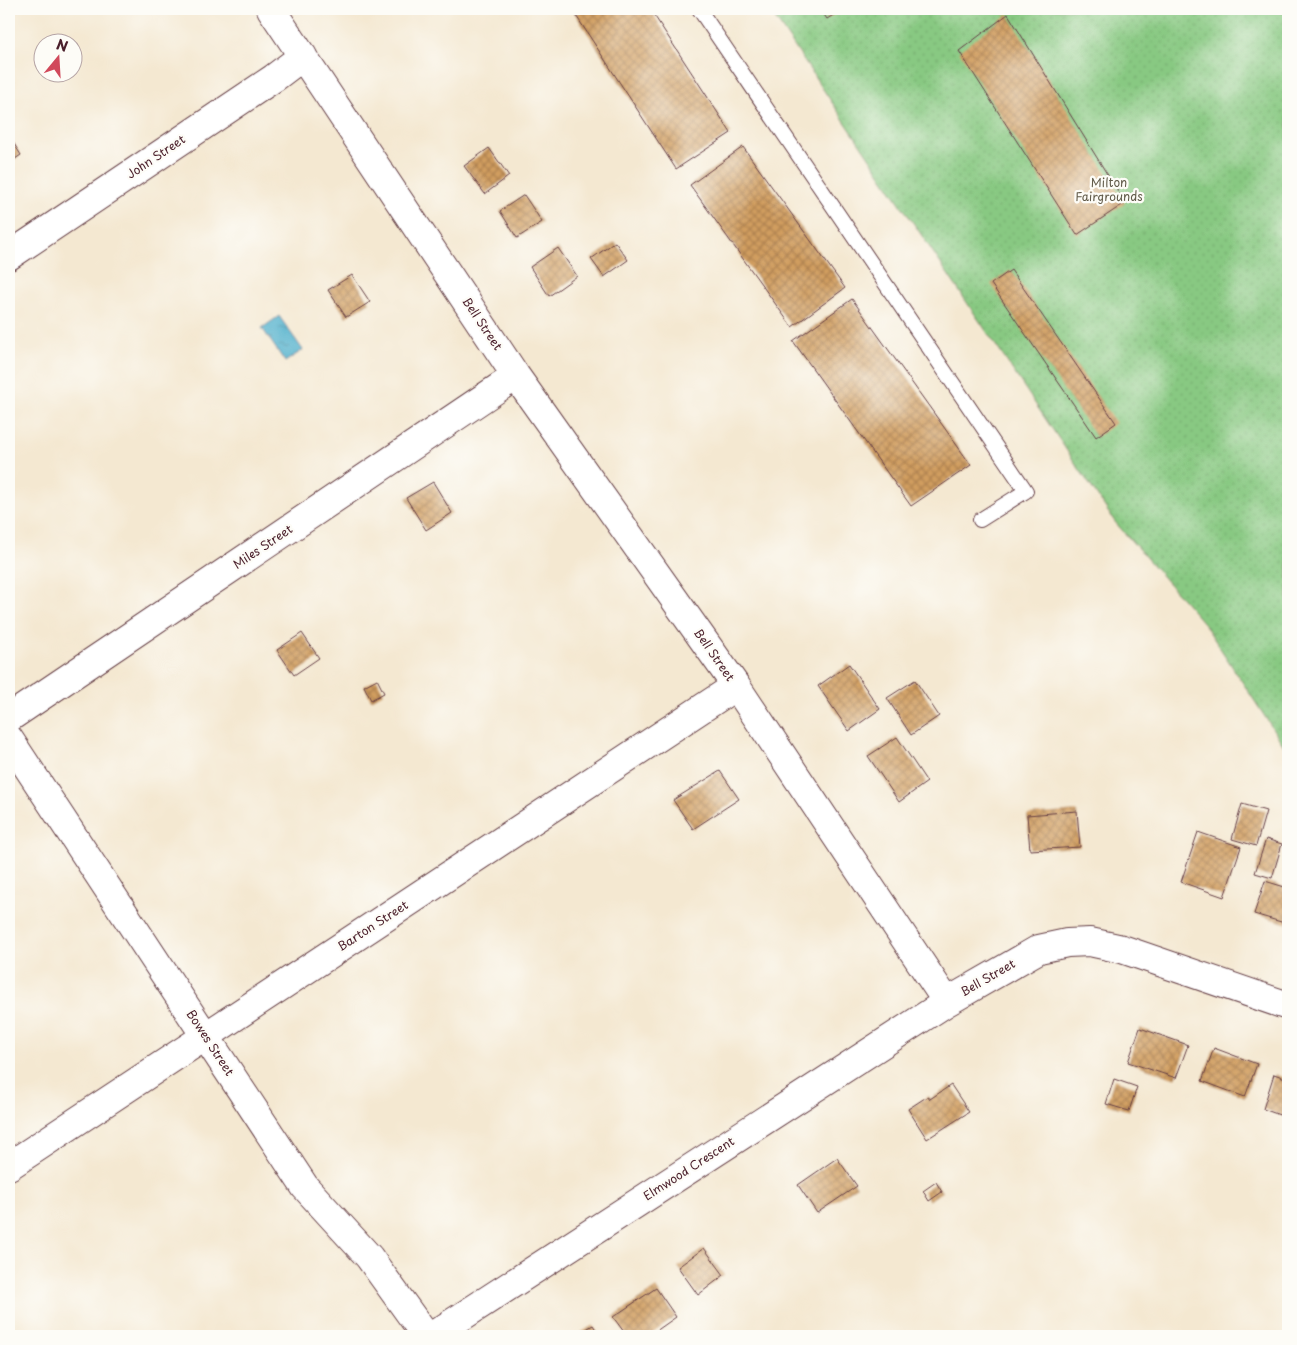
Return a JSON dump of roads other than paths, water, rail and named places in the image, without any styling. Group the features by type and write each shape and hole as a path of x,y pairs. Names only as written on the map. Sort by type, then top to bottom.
{"street":[{"name":"Bell Street","path":"272,9 516,376 736,686 947,1002 1039,948 1066,942 1090,942 1122,949 1288,1006"},
{"name":"John Street","path":"9,256 274,78 303,56"},
{"name":"Miles Street","path":"9,718 516,376"},
{"name":"Barton Street","path":"9,1166 736,686"},
{"name":"Bowes Street","path":"9,739 305,1188 369,1257 426,1336"},
{"name":"Elmwood Crescent","path":"432,1336 947,1002"}],"lane":[{"path":"699,9 1026,491 980,520"}],"water":[{"path":"279,316 303,350 285,362 262,328"}],"park label":[{"name":"Milton Fairgrounds","path":"1109,190"}]}
